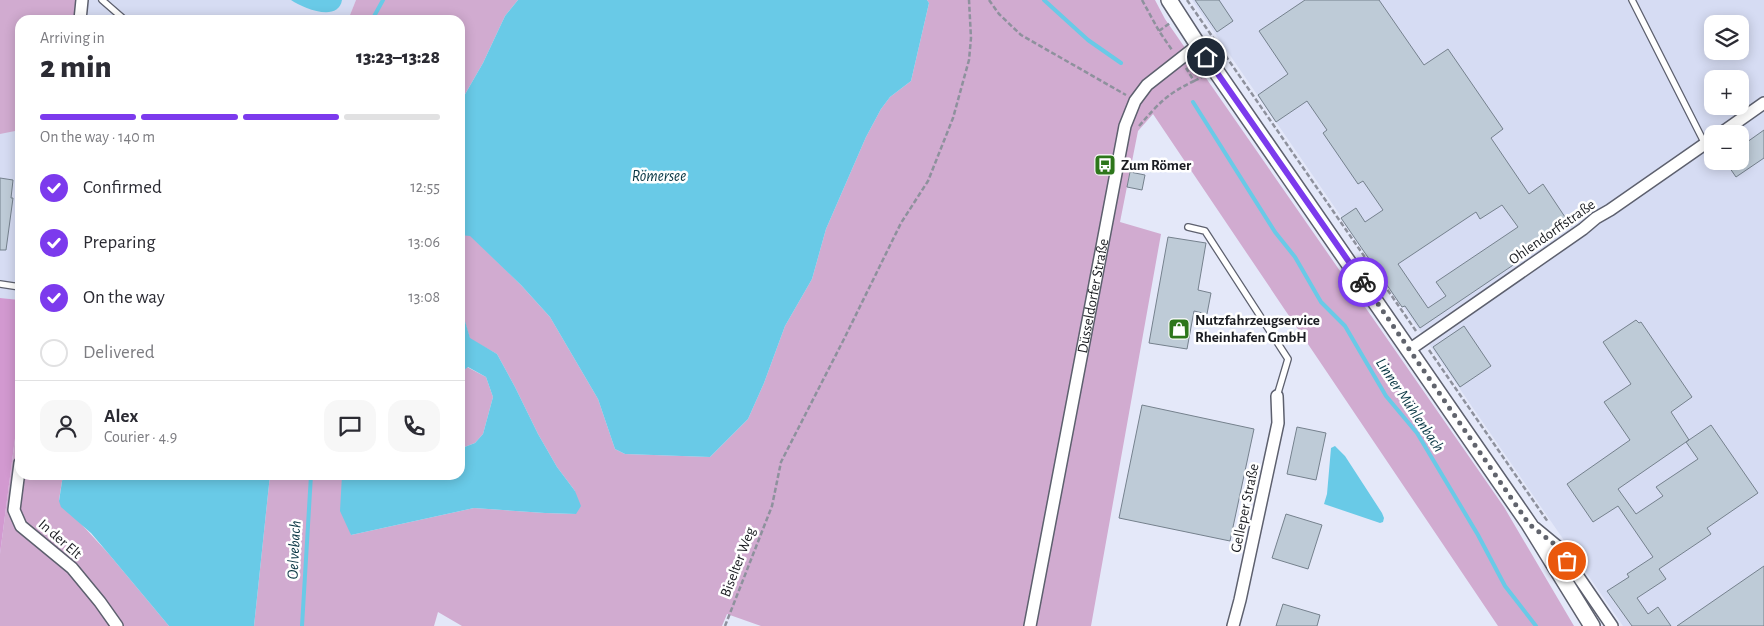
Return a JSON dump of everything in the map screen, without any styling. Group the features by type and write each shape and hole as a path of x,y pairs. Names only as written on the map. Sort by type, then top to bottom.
{"main road":[{"path":"1169,0 1529,524 1592,626"}],"street":[{"path":"80,15 82,0"},
{"name":"Düsseldorfer Straße","path":"1030,626 1125,126 1135,101 1147,85 1198,44"},
{"path":"1733,125 1764,103"},
{"name":"Ohlendorffstraße","path":"1410,350 1575,235 1596,218 1704,145"},
{"name":"Gelleper Straße","path":"1233,626 1278,423 1277,396"},
{"name":"In der Elt","path":"18,480 14,510 22,526 72,568 117,626"},
{"path":"1529,524 1558,547 1612,626"}],"lane":[{"path":"102,0 119,15"},
{"path":"1632,0 1704,133"},
{"path":"1188,227 1205,231 1288,359 1277,396"},
{"path":"0,284 15,286"}],"path":[{"name":"Biselter Weg","path":"725,626 772,506 781,462 901,223 928,181 949,127 970,60 972,38 969,0"},
{"path":"989,0 998,14 1021,35 1135,101"},
{"path":"1139,126 1164,98 1194,81 1159,31 1142,0"},
{"path":"1187,0 1324,195 1549,524"}],"shaded area":[{"path":"0,0 86,0 84,15 15,15 15,131 0,134"},
{"path":"86,0 356,0 350,15 84,15"},
{"path":"356,0 518,0 505,16 483,63 465,94 465,15 350,15"},
{"path":"927,0 1155,0 1165,19 1504,507 1574,626 1498,626 1153,114 1138,131 1120,222 1161,234 1091,626 761,626 727,614 722,626 462,626 438,612 434,626 254,626 269,480 343,480 351,535 474,508 576,514 575,491 557,467 538,434 497,354 470,339 465,322 465,235 470,235 521,285 550,317 598,399 615,449 625,454 710,457 748,419 764,383 785,326 812,279 826,229 866,137 881,109 890,97 911,81 929,3"},
{"path":"1192,0 1764,0 1764,626 1623,626"},
{"path":"15,129 15,300 0,298 0,132"},
{"path":"0,298 15,300 15,438 0,554"},
{"path":"467,367 486,377 493,397 483,434 475,443 465,447 465,369"},
{"path":"15,438 15,480 62,480 59,500 108,553 169,626 0,626 0,554"}],"water":[{"path":"291,0 342,0 339,7 334,11 320,12 303,7"},
{"name":"Römersee","path":"518,0 927,0 929,3 911,81 890,97 881,109 866,137 826,229 812,279 785,326 764,383 748,419 710,457 625,454 615,449 598,399 550,317 521,285 470,236 465,236 465,94 483,63 505,16"},
{"path":"465,321 470,338 497,354 538,434 557,467 575,491 581,506 576,514 474,508 351,535 340,511 342,480 465,480 465,447 475,443 483,434 493,397 486,377 468,367 465,369"},
{"path":"1335,446 1345,456 1382,513 1383,522 1380,523 1324,504 1327,494 1331,448"},
{"path":"62,480 269,480 254,626 169,626 91,533 61,507 59,501"}],"building":[{"path":"1195,0 1219,0 1233,21 1217,32"},
{"path":"1305,0 1379,0 1424,65 1448,49 1503,129 1491,138 1529,194 1543,184 1571,226 1420,328 1405,306 1402,307 1341,218 1356,208 1365,222 1383,210 1363,181 1358,184 1323,133 1327,130 1307,101 1276,122 1258,95 1288,74 1259,31","holes":["1502,205 1518,227 1436,282 1446,296 1428,308 1398,264 1476,212 1480,219"]},
{"path":"1764,130 1764,158 1749,168 1749,141"},
{"path":"1731,170 1746,170 1736,177"},
{"path":"1130,172 1145,175 1142,190 1127,187"},
{"path":"0,178 13,180 11,198 13,198 6,250 0,250"},
{"path":"1168,237 1206,243 1198,290 1211,293 1207,314 1194,311 1187,349 1149,343"},
{"path":"1636,320 1639,323 1641,322 1692,397 1671,412 1689,440 1711,425 1758,493 1707,528 1711,534 1659,569 1666,579 1637,598 1648,614 1658,607 1671,626 1632,626 1607,591 1629,577 1627,574 1653,557 1618,506 1593,522 1567,484 1630,440 1604,402 1631,384 1603,342","holes":["1686,442 1698,459 1656,487 1663,496 1636,514 1618,489"]},
{"path":"1464,326 1491,366 1460,387 1433,347"},
{"path":"1142,405 1254,429 1230,541 1119,518"},
{"path":"1297,427 1326,433 1316,480 1287,474"},
{"path":"1286,514 1322,525 1308,569 1272,558"},
{"path":"1764,566 1764,626 1677,626"},
{"path":"1283,604 1320,615 1317,626 1276,626"}],"waterway":[{"name":"Oelvebach","path":"375,15 383,0"},
{"name":"Linner Mühlenbach","path":"1044,0 1088,40 1121,63"},
{"name":"Linner Mühlenbach","path":"1193,102 1275,232 1295,257 1321,302 1345,326 1386,396 1417,433 1478,535 1505,586 1536,626"},
{"name":"Oelvebach","path":"302,626 311,480"}],"way so far":[{"path":"1363,282 1529,524 1558,547 1567,561"}],"place":[{"name":"Zum Römer","path":"1105,165"},
{"name":"Nutzfahrzeugservice Rheinhafen GmbH","path":"1179,329"}],"route":[{"path":"1206,57 1363,282"}]}
